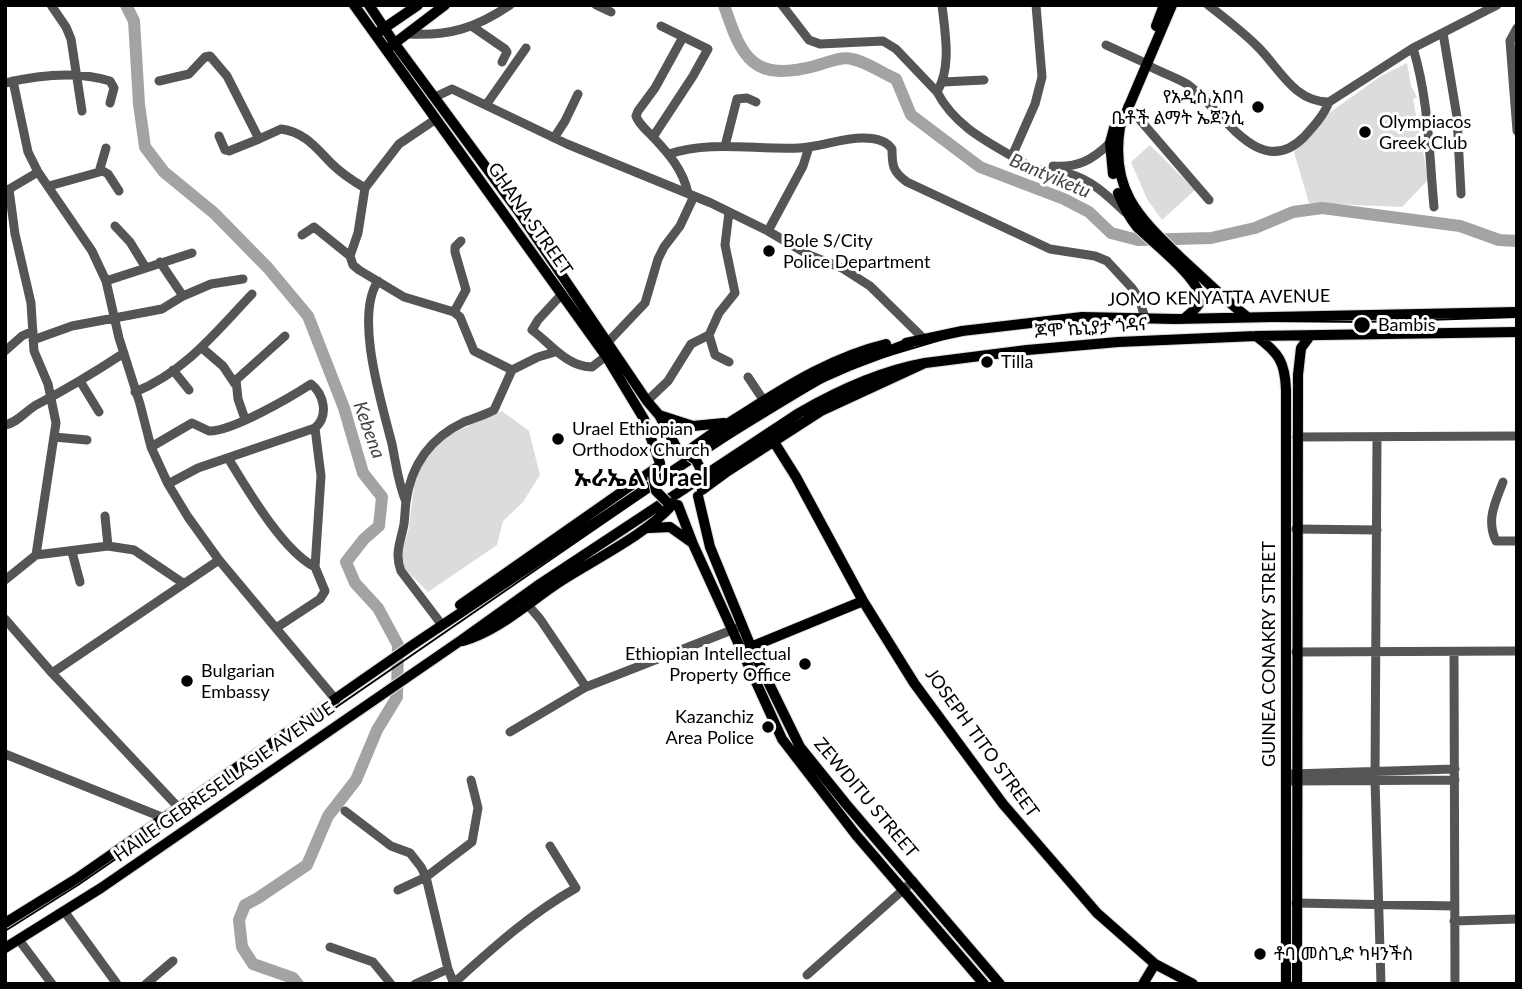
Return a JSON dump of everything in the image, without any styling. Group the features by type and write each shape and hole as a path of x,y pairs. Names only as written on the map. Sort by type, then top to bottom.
{"main road":[{"name":"GHANA STREET","path":"369,5 380,31"},
{"path":"380,31 418,5"},
{"path":"391,47 444,5"},
{"path":"1136,218 1119,168 1118,142 1164,5"},
{"path":"1172,5 1118,117 1110,143 1115,183 1136,218 1149,232 1180,262 1246,316"},
{"name":"GHANA STREET","path":"356,6 380,31 436,119 606,356 644,419 656,469"},
{"name":"GHANA STREET","path":"391,47 435,97 519,212 685,455"},
{"path":"1180,262 1200,294 1199,305 1185,317"},
{"name":"JOMO KENYATTA AVENUE","path":"912,342 962,331 1082,317 1517,312"},
{"name":"ጆሞ ኬኒያታ ጎዳና","path":"700,493 728,471 821,411 925,363 1097,344 1256,336 1517,332"},
{"name":"GUINEA CONAKRY STREET","path":"1256,336 1274,349 1280,358 1285,376 1296,529 1296,652 1291,679"},
{"name":"GUINEA CONAKRY STREET","path":"1286,984 1291,865 1292,467 1297,437 1301,348 1310,336"},
{"path":"685,455 730,422 793,383 850,356 891,343 912,342"},
{"path":"444,624 772,406 840,370 912,342"},
{"name":"HAILE GEBRESELLASIE AVENUE","path":"5,948 64,911 537,586 799,413 872,377 925,363"},
{"path":"1285,376 1298,375"},
{"path":"659,415 693,426 730,422"},
{"name":"JOSEPH TITO STREET","path":"774,442 796,477 863,601 942,724 1028,835 1097,913 1155,964 1193,984"},
{"path":"444,624 454,608 673,455 685,455 696,460 704,476 700,493 693,501 673,504 656,491 656,469"},
{"name":"ZEWDITU STREET","path":"700,493 705,534 737,628"},
{"name":"HAILE GEBRESELLASIE AVENUE","path":"460,641 488,632 645,528 673,504"},
{"name":"ZEWDITU STREET","path":"673,504 800,747 984,984"},
{"path":"645,528 670,527 693,544"},
{"path":"747,649 863,601"},
{"name":"HAILE GEBRESELLASIE AVENUE","path":"5,923 179,808 444,624"},
{"name":"GUINEA CONAKRY STREET","path":"1291,865 1296,903 1297,984"},
{"name":"ZEWDITU STREET","path":"909,885 1000,984"},
{"path":"1143,984 1155,964"}],"street":[{"path":"51,5 71,39 82,111"},
{"path":"409,34 473,27 510,5"},
{"path":"596,5 611,12"},
{"path":"782,5 809,40 820,44 883,41 896,49 937,92 951,114 976,137 1031,169 1069,173 1083,178 1136,218"},
{"path":"937,92 943,82 946,42 942,5"},
{"path":"1012,156 1035,104 1042,77 1036,5"},
{"path":"1208,5 1259,48 1292,87 1310,99 1329,102"},
{"path":"1106,46 1187,85 1235,130 1259,150 1267,152 1292,147 1320,118 1329,102 1478,10 1497,5"},
{"path":"653,137 708,49 661,26"},
{"path":"473,27 505,49 507,52 502,62"},
{"path":"1517,28 1510,40 1517,131"},
{"path":"1443,33 1457,117 1461,194"},
{"path":"608,341 645,303 658,259 680,226 691,194 669,154 638,121 638,111 656,88 683,37"},
{"path":"486,105 526,48"},
{"path":"1413,48 1421,75 1434,207"},
{"path":"159,81 189,74 205,57 210,56 227,76 259,139"},
{"path":"110,103 114,88 110,81 93,76 76,75 9,82 26,144 38,172 92,251 106,281 151,447 167,484 219,560 336,700"},
{"path":"943,82 984,80"},
{"path":"435,97 452,89 554,138 691,194 768,230 802,252 859,278 893,306 924,339"},
{"path":"554,138 578,94"},
{"path":"725,146 737,99 747,98 756,102"},
{"path":"1128,106 1209,200"},
{"path":"350,256 360,224 365,188 399,144 436,119"},
{"path":"219,136 225,150 229,151 281,129 299,134 315,145 345,175 365,188"},
{"path":"669,154 703,147 809,147 862,138 883,141 892,149 891,164 895,172 907,182 1050,249 1095,256 1107,261 1139,298 1145,318"},
{"path":"1024,163 1060,167 1081,165 1110,143"},
{"path":"768,230 803,166 809,147"},
{"path":"99,172 106,148"},
{"path":"36,555 56,423 48,384 34,351 31,303 7,190 38,172"},
{"path":"48,186 99,172 108,174 119,191"},
{"path":"647,401 668,381 691,344 709,335 719,313 735,293 725,245 729,212"},
{"path":"115,226 130,242 146,268"},
{"path":"302,234 314,227 350,256 353,265 378,281 417,303 454,312 460,317 474,351 512,370"},
{"path":"454,312 466,290 455,252 455,247 461,241"},
{"path":"106,281 192,253"},
{"path":"160,262 183,296"},
{"path":"5,351 22,336 162,309 211,284 243,279"},
{"path":"378,281 370,294 372,361 398,480 406,502"},
{"path":"135,391 173,370 202,348 253,294"},
{"path":"555,352 552,344 532,330 562,294"},
{"path":"709,335 715,355 729,362"},
{"path":"235,384 239,375 285,336"},
{"path":"202,348 223,366 235,384 245,419"},
{"path":"444,624 401,571 396,554 412,475 424,452 462,423 494,410 512,370 555,352 589,368 606,356"},
{"path":"5,425 124,354"},
{"path":"173,370 189,390"},
{"path":"748,377 764,401"},
{"path":"80,381 99,412"},
{"path":"151,447 192,423 215,432 286,400 311,384 319,390 324,410 320,423 314,428 198,468 167,484"},
{"path":"276,628 325,591 316,567 321,476 314,428"},
{"path":"1377,436 1375,775 1381,984"},
{"path":"1297,437 1517,436"},
{"path":"54,437 87,440"},
{"path":"228,458 261,509 293,551 316,567"},
{"path":"1503,482 1492,512 1490,529 1496,541 1517,541"},
{"path":"105,516 108,546"},
{"path":"1296,529 1377,530"},
{"path":"5,580 36,555 108,546 134,550 183,583"},
{"path":"72,552 80,582"},
{"path":"52,673 219,560"},
{"path":"527,604 540,618 586,687"},
{"path":"5,619 179,808"},
{"path":"510,732 586,687 737,628"},
{"path":"1296,652 1517,651"},
{"path":"1454,652 1455,984"},
{"path":"5,754 164,818"},
{"path":"1291,778 1455,769"},
{"path":"1375,775 1455,780"},
{"path":"398,890 426,877 472,842 478,808 471,780"},
{"path":"345,811 391,846 410,853 426,877 448,970 454,983 508,934 548,904 576,888 550,846"},
{"path":"807,975 909,885"},
{"path":"1296,903 1455,906"},
{"path":"64,911 117,984"},
{"path":"1454,920 1517,919"},
{"path":"19,940 52,984"},
{"path":"330,947 373,962 391,984"},
{"path":"146,984 173,961"},
{"path":"415,984 448,970"}],"shaded area":[{"name":"Olympiacos Greek Club","path":"1407,63 1411,86 1417,97 1413,99 1428,178 1426,182 1402,207 1309,203 1294,152 1329,113 1381,76"},
{"path":"1150,145 1195,190 1162,220 1147,199 1131,162"},
{"path":"502,411 529,431 540,475 523,502 503,521 497,545 428,592 405,569 401,554 409,528 415,477 425,455 446,436"}],"waterway":[{"name":"Kebena","path":"126,5 134,21 139,104 145,147 164,172 214,213 268,268 308,316 344,408 363,473 382,497 379,526 364,539 346,562 355,583 378,608 398,645 397,697 377,730 356,780 328,816 307,865 245,905 239,920 242,947 253,964 293,978 298,984"},
{"name":"Bantyiketu","path":"724,5 737,40 753,62 777,71 815,66 843,58 869,65 896,79 911,115 980,167 1064,199 1089,212 1111,233 1138,240 1211,238 1255,228 1293,212 1322,208 1460,226 1499,240 1517,241"}],"tram line":[{"path":"5,931 78,885 688,465 772,411 828,379 870,361 967,332 1082,319 1363,322 1517,317"}],"place":[{"name":"የአዲስ አበባ ቤቶች ልማት ኤጀንሲ","path":"1258,107"},
{"name":"Olympiacos Greek Club","path":"1365,132"},
{"name":"Bole S/City Police Department","path":"769,251"},
{"name":"Bambis","path":"1362,325"},
{"name":"Tilla","path":"987,362"},
{"name":"Urael Ethiopian Orthodox Church","path":"558,439"},
{"name":"Ethiopian Intellectual Property Office","path":"805,664"},
{"name":"Bulgarian Embassy","path":"187,681"},
{"name":"Kazanchiz Area Police","path":"768,727"},
{"name":"ቶባ መስጊድ ካዛንችስ","path":"1260,954"}],"district":[{"name":"ኡራኤል Urael","path":"641,478"}]}
